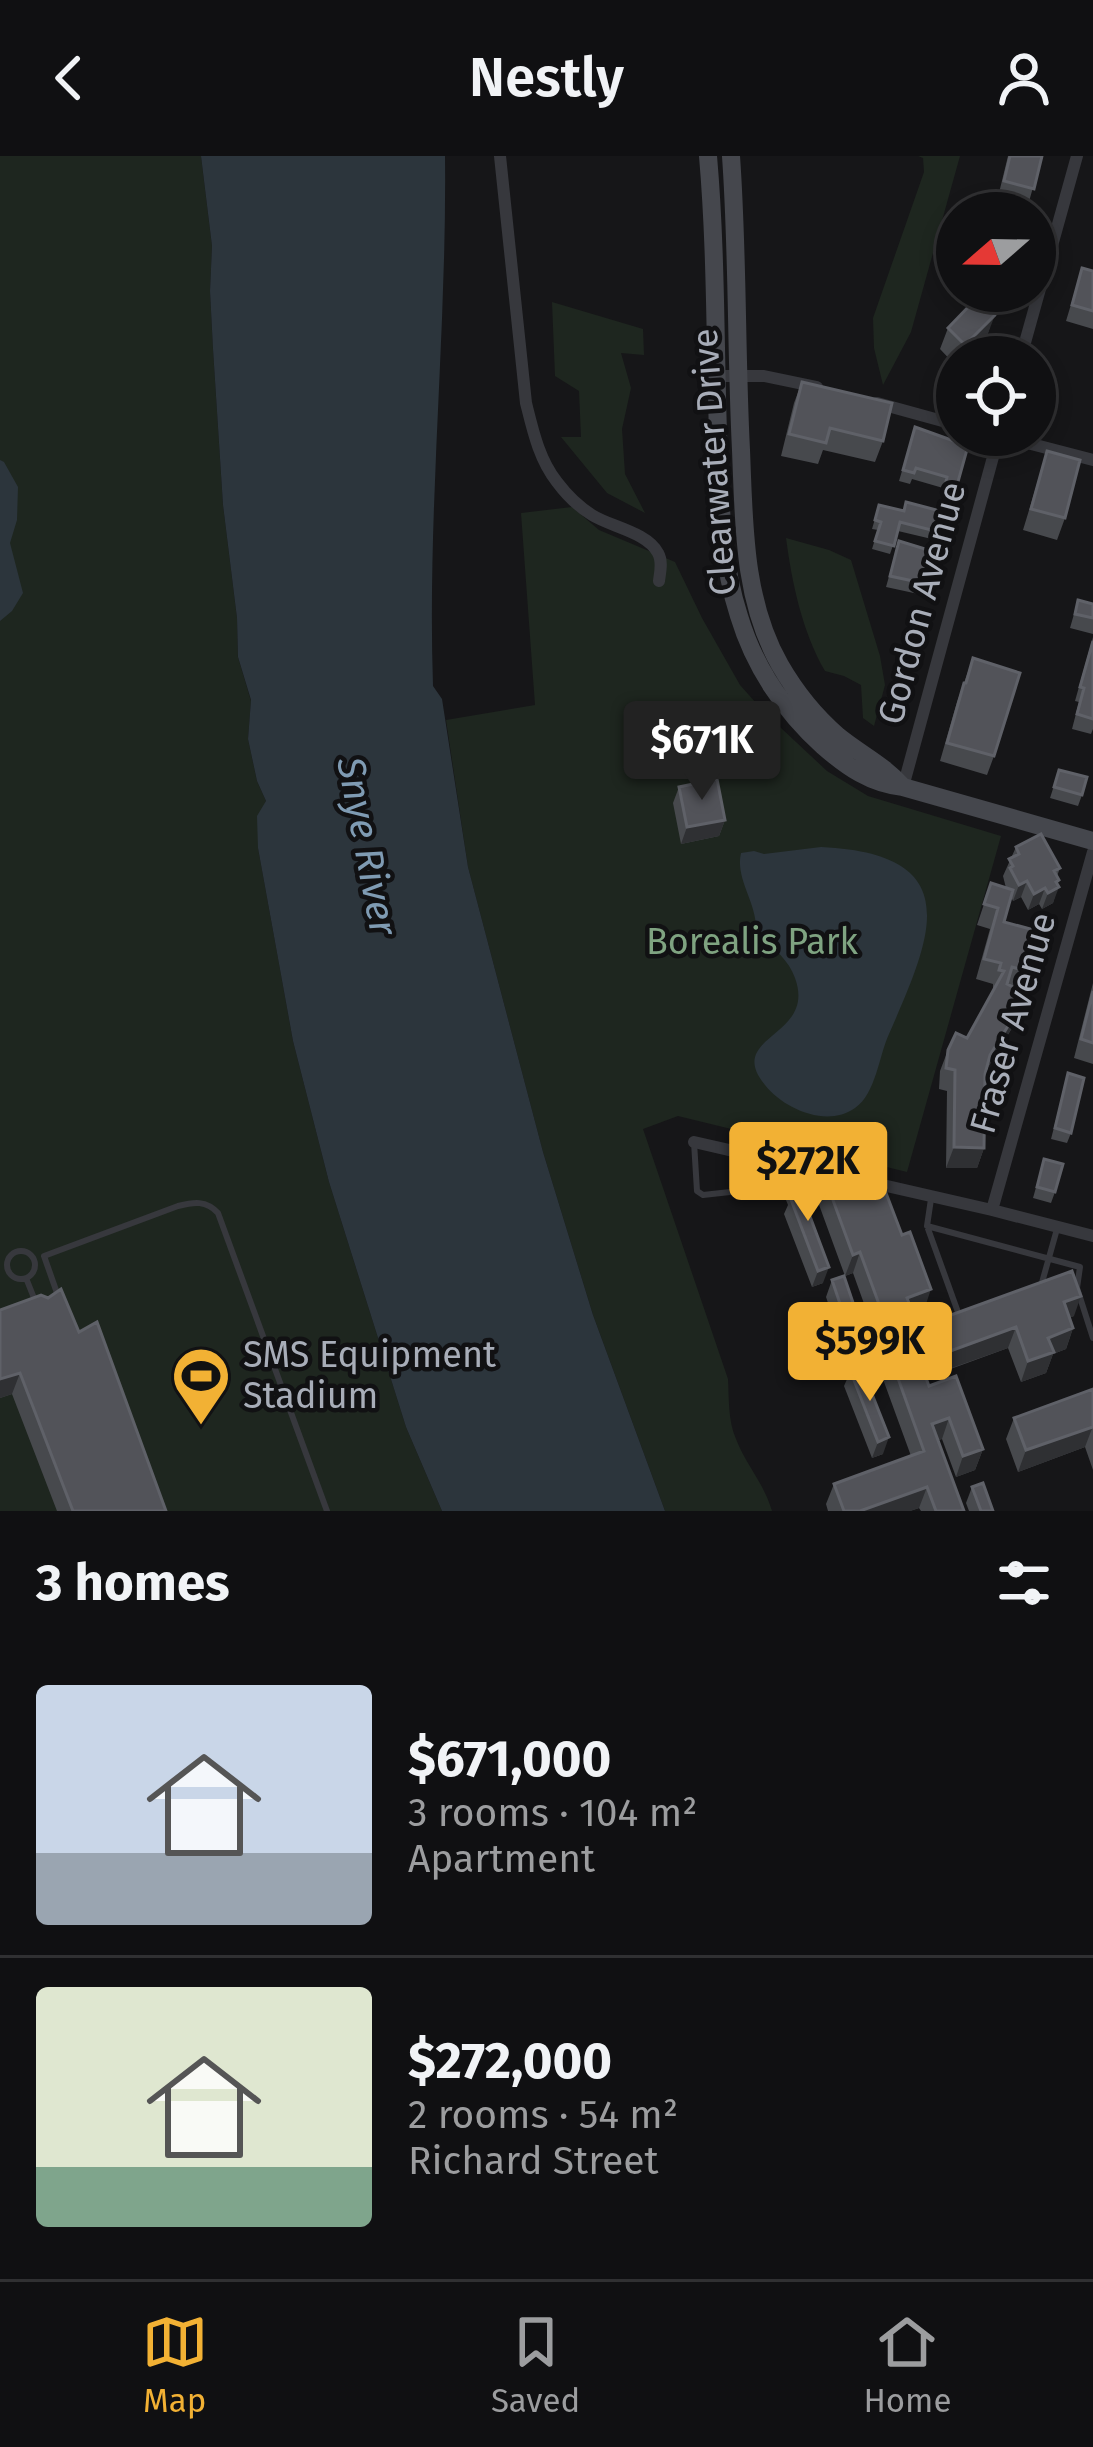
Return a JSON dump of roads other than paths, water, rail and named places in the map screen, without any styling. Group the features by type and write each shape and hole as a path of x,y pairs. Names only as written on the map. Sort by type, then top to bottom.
{"main road":[{"name":"Clearwater Drive","path":"708,156 719,455 728,565 738,613 755,656 790,711 836,758 881,784 903,787"},
{"name":"Clearwater Drive","path":"731,156 737,374 752,588 780,665 815,713 903,787"},
{"path":"903,787 1093,841"}],"street":[{"path":"500,156 524,382 535,440 543,461 568,495 592,515 639,537 658,552 658,581"},
{"path":"1027,336 1077,156"},
{"path":"716,376 782,378 826,390"},
{"path":"870,401 936,418"},
{"path":"1056,450 1093,460"},
{"name":"Gordon Avenue","path":"903,787 992,456"},
{"name":"Fraser Avenue","path":"992,1210 1093,852"},
{"path":"694,1142 1093,1236"}],"lane":[{"path":"694,1142 697,1191 703,1195 766,1188 789,1178 792,1165"},
{"path":"931,1196 927,1226 961,1318"},
{"path":"34,1260 178,1206 196,1202 213,1208 327,1511"},
{"path":"927,1226 1080,1267 1077,1288 1093,1338"},
{"path":"1040,1289 1058,1227"},
{"path":"17,1251 27,1251 34,1260 34,1270 26,1278 4,1271 9,1256 17,1251"},
{"path":"44,1256 57,1293"},
{"path":"26,1278 39,1312"}],"water":[{"name":"Snye River","path":"201,156 445,156 433,686 442,699 468,867 543,1152 593,1315 665,1511 442,1511 406,1427 329,1182 293,1041 258,848 257,816 266,801 248,739 251,700 238,657 213,349 212,246"},
{"path":"0,460 18,487 17,520 10,543 23,593 0,621"},
{"path":"821,847 868,853 900,866 919,884 927,907 917,965 872,1084 855,1108 832,1116 807,1113 783,1102 755,1069 755,1056 794,1013 798,998 792,971 756,927 740,862 741,853"}],"place":[{"name":"SMS Equipment Stadium","path":"201,1427"}],"park label":[{"name":"Borealis Park","path":"752,942"}]}
